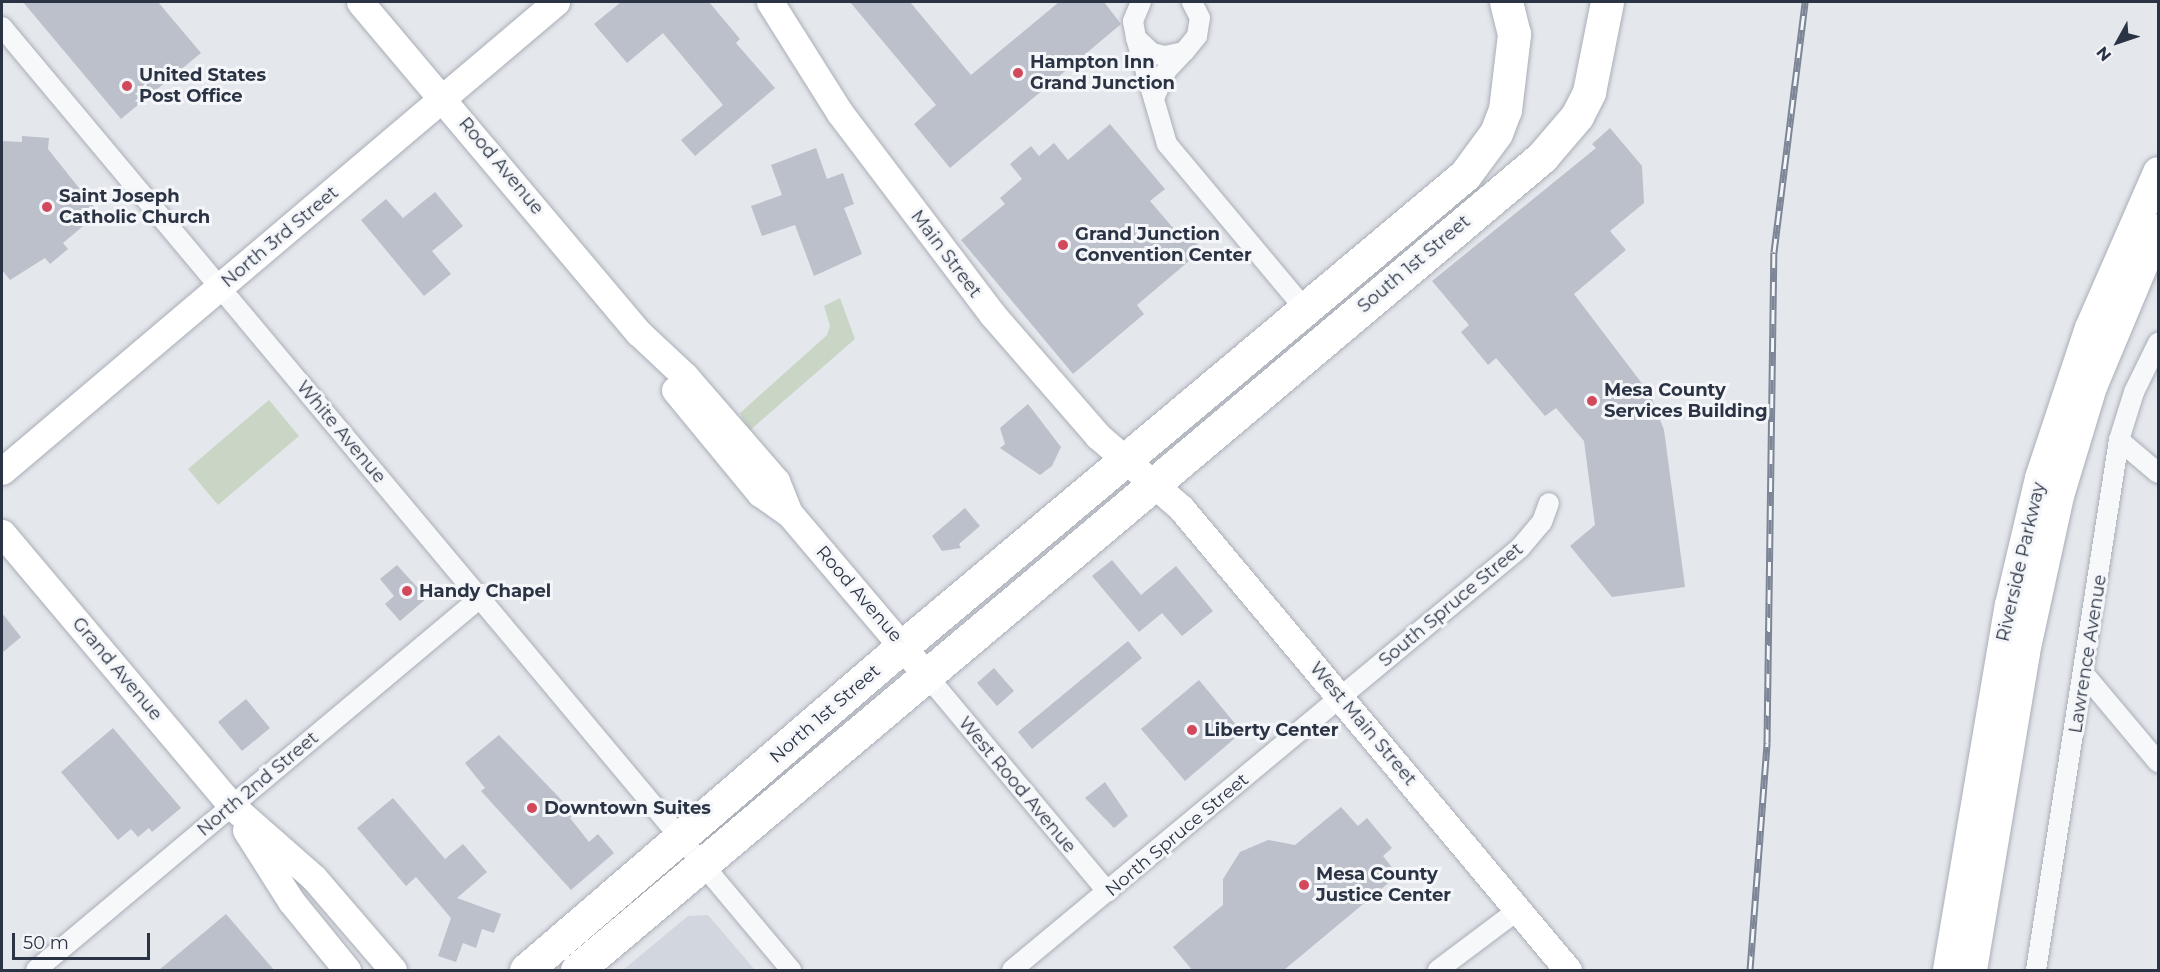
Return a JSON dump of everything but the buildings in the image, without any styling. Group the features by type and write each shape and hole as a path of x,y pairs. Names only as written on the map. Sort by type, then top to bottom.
{"highway":[{"name":"South 1st Street","path":"1126,459 1465,174 1496,134 1513,74 1514,34 1506,2"},
{"name":"South 1st Street","path":"1152,482 1560,139 1589,92 1607,2"},
{"name":"North 1st Street","path":"526,970 903,646 1126,459"},
{"name":"North 1st Street","path":"577,970 927,676 1152,482"}],"main road":[{"name":"Riverside Parkway","path":"1948,970 2010,606 2040,478 2086,337 2158,172"},
{"name":"Riverside Parkway","path":"1972,970 2025,652 2060,496 2092,387 2158,230"}],"street":[{"name":"Rood Avenue","path":"360,2 445,99 639,333 685,376 776,481 789,513 927,676"},
{"name":"North 3rd Street","path":"2,471 445,99 556,2"},
{"name":"Main Street","path":"770,2 833,103 960,273 1098,436 1152,482"},
{"path":"1141,2 1133,20 1155,96 1159,128 1173,153 1306,310"},
{"path":"1192,2 1200,24"},
{"path":"1155,96 1166,71 1194,41 1211,2"},
{"path":"1133,20 1159,55 1184,52"},
{"name":"White Avenue","path":"2,27 791,970"},
{"name":"Lawrence Avenue","path":"2036,970 2085,675 2119,440 2134,392 2158,343"},
{"path":"2119,440 2158,473"},
{"name":"West Main Street","path":"1152,482 1181,508 1568,970"},
{"name":"South Spruce Street","path":"1341,698 1520,548 1542,522 1549,503"},
{"name":"Grand Avenue","path":"2,533 232,806 291,901 347,970"},
{"name":"North 2nd Street","path":"36,970 480,598"},
{"path":"2085,675 2158,762"},
{"name":"West Rood Avenue","path":"927,676 1108,892"},
{"name":"North Spruce Street","path":"1012,970 1341,698"},
{"name":"Grand Avenue","path":"232,806 314,878 393,970"},
{"path":"1438,970 1518,909"}],"shaded area":[{"path":"708,915 755,970 623,970 688,916"}],"green space":[{"path":"840,298 855,339 749,431 740,413 827,335 830,326 824,306"},
{"path":"269,400 299,436 218,505 188,469"}],"railway":[{"path":"1750,970 1767,743 1774,252 1805,2"}],"place":[{"name":"Hampton Inn Grand Junction","path":"1018,73"},
{"name":"United States Post Office","path":"127,86"},
{"name":"Saint Joseph Catholic Church","path":"47,207"},
{"name":"Grand Junction Convention Center","path":"1063,245"},
{"name":"Mesa County Services Building","path":"1592,401"},
{"name":"Handy Chapel","path":"407,591"},
{"name":"Liberty Center","path":"1192,730"},
{"name":"Downtown Suites","path":"532,808"},
{"name":"Mesa County Justice Center","path":"1304,885"}]}
